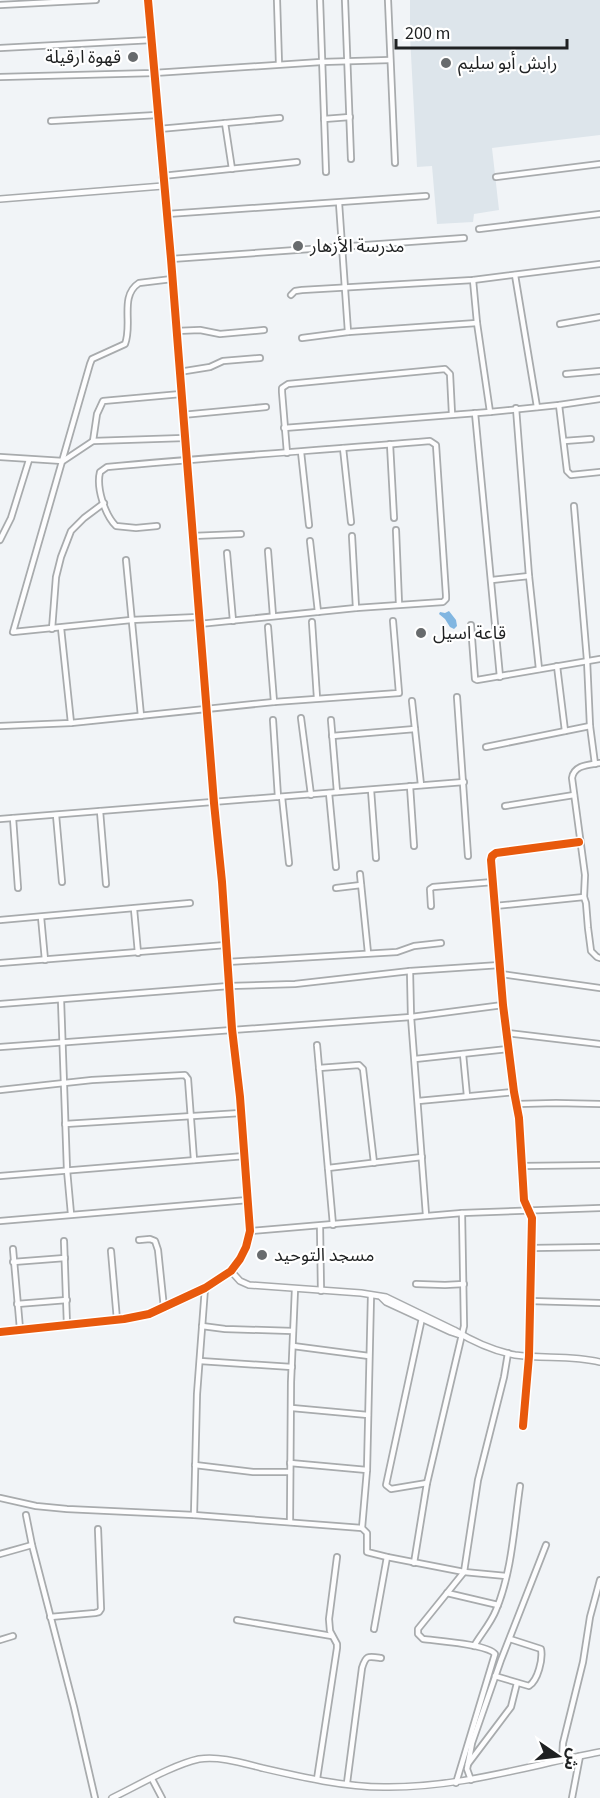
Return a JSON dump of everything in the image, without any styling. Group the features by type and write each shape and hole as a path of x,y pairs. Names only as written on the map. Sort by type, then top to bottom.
{"street":[{"path":"0,5 96,0"},
{"path":"0,1339 1,1332 143,1317 164,1308 205,1288 231,1271 246,1247 250,1231 241,1113 231,1029 171,259 148,0"},
{"path":"277,0 279,64"},
{"path":"320,0 326,172"},
{"path":"345,0 351,159"},
{"path":"388,0 395,163"},
{"path":"0,48 152,40"},
{"path":"0,77 154,74 279,64 390,60"},
{"path":"51,121 158,115"},
{"path":"324,119 350,117"},
{"path":"159,129 280,118"},
{"path":"225,123 232,169"},
{"path":"162,176 297,162"},
{"path":"496,177 600,164"},
{"path":"0,199 163,186"},
{"path":"167,214 426,196"},
{"path":"339,203 348,332"},
{"path":"479,229 600,214"},
{"path":"171,259 464,238"},
{"path":"291,295 294,291 473,280 600,264"},
{"path":"515,275 537,407"},
{"path":"172,279 139,283 130,291 126,341 117,349 92,359 13,632 198,616"},
{"path":"473,280 490,412"},
{"path":"560,324 600,317"},
{"path":"302,338 348,332 477,323"},
{"path":"176,331 200,330 220,334 264,330"},
{"path":"179,372 210,367 223,361 260,358"},
{"path":"287,453 282,388 288,384 445,369 450,374 452,414"},
{"path":"566,374 600,371"},
{"path":"93,441 97,414 103,401 181,394"},
{"path":"285,428 490,412 600,399"},
{"path":"560,405 567,471 569,474 576,475 600,472"},
{"path":"182,415 266,407"},
{"path":"516,408 539,669"},
{"path":"475,413 500,677"},
{"path":"0,457 63,461 93,441 184,438"},
{"path":"564,441 591,439"},
{"path":"158,526 136,528 116,526 110,520 104,503 98,480 100,472 107,467 186,460 430,441 436,445 446,591 446,599 443,602 399,604 199,624"},
{"path":"390,444 394,518"},
{"path":"343,448 351,522"},
{"path":"301,452 309,525"},
{"path":"0,540 11,518 28,460"},
{"path":"52,629 56,577 64,549 72,531 104,503"},
{"path":"574,506 590,726 598,764 576,768 573,771 574,795 585,875 584,897 591,951 600,958"},
{"path":"396,530 399,604"},
{"path":"192,536 241,534"},
{"path":"352,536 356,608"},
{"path":"310,541 318,612"},
{"path":"268,551 273,616"},
{"path":"227,553 233,621"},
{"path":"126,560 141,716"},
{"path":"492,580 530,576"},
{"path":"312,621 317,698"},
{"path":"0,726 71,723 206,708 399,693 393,621"},
{"path":"471,626 475,679 481,681 600,659"},
{"path":"268,627 274,702"},
{"path":"61,628 71,723"},
{"path":"557,666 565,731"},
{"path":"457,697 468,856"},
{"path":"412,701 421,785"},
{"path":"301,718 311,795"},
{"path":"273,720 289,862"},
{"path":"331,720 337,792"},
{"path":"486,747 590,726"},
{"path":"332,736 415,729"},
{"path":"0,819 464,782"},
{"path":"410,786 414,846"},
{"path":"371,790 376,858"},
{"path":"329,793 336,867"},
{"path":"505,806 574,795"},
{"path":"100,811 106,884"},
{"path":"56,815 62,882"},
{"path":"13,818 18,888"},
{"path":"523,1426 529,1356 532,1218 524,1200 518,1104 514,1092 503,1005 491,860 496,853 579,842"},
{"path":"360,874 369,954"},
{"path":"431,906 430,889 493,882"},
{"path":"336,888 361,885"},
{"path":"495,906 584,897"},
{"path":"0,920 190,903"},
{"path":"135,909 138,953"},
{"path":"41,917 45,960"},
{"path":"227,962 397,952 414,946 441,943"},
{"path":"0,963 226,945"},
{"path":"0,1004 229,986 295,984 410,971 501,965"},
{"path":"410,971 411,1017 426,1215"},
{"path":"501,974 600,988"},
{"path":"60,1000 71,1214"},
{"path":"0,1047 411,1017 503,1005"},
{"path":"507,1033 600,1044"},
{"path":"317,1045 333,1225"},
{"path":"415,1059 508,1049"},
{"path":"463,1054 467,1096"},
{"path":"319,1068 359,1065 363,1069 374,1163"},
{"path":"0,1090 63,1083 185,1075 188,1079 194,1160"},
{"path":"418,1101 514,1092"},
{"path":"518,1104 556,1102 600,1104"},
{"path":"65,1124 241,1113"},
{"path":"0,1176 244,1156"},
{"path":"328,1168 422,1158"},
{"path":"522,1166 600,1166"},
{"path":"0,1221 248,1200"},
{"path":"250,1231 426,1215 600,1208"},
{"path":"414,1563 427,1483 464,1322 462,1213"},
{"path":"320,1226 321,1291"},
{"path":"139,1240 150,1239 155,1242 158,1250 164,1308"},
{"path":"63,1241 67,1325"},
{"path":"531,1248 600,1247"},
{"path":"13,1249 20,1329"},
{"path":"111,1251 117,1320"},
{"path":"14,1262 64,1258"},
{"path":"231,1271 240,1281 249,1285 388,1298 462,1335"},
{"path":"416,1284 464,1284"},
{"path":"195,1515 195,1465 205,1288"},
{"path":"290,1522 295,1289"},
{"path":"362,1528 367,1470 371,1295"},
{"path":"381,1297 386,1302 451,1332 508,1353 579,1358 600,1362"},
{"path":"18,1304 67,1300"},
{"path":"530,1301 600,1303"},
{"path":"422,1318 386,1485 391,1489 427,1483"},
{"path":"202,1326 293,1331"},
{"path":"292,1346 369,1356"},
{"path":"456,1783 495,1654 474,1646 423,1639 418,1634 418,1629 464,1572 478,1480 508,1353"},
{"path":"200,1360 292,1367"},
{"path":"292,1408 368,1415"},
{"path":"290,1463 367,1470"},
{"path":"195,1465 253,1472 290,1472"},
{"path":"474,1646 498,1605 506,1576 520,1486"},
{"path":"0,1498 36,1506 68,1509 195,1515 362,1528 367,1533 367,1552 464,1572 506,1576"},
{"path":"26,1515 95,1798"},
{"path":"50,1617 95,1613 101,1609 98,1529"},
{"path":"0,1554 32,1545"},
{"path":"471,1780 467,1769 472,1743 495,1676 546,1545"},
{"path":"317,1779 338,1648 328,1619 337,1557"},
{"path":"374,1629 387,1557"},
{"path":"562,1760 563,1743 600,1580"},
{"path":"447,1593 498,1605"},
{"path":"237,1620 332,1636"},
{"path":"0,1640 13,1636"},
{"path":"495,1676 529,1686 532,1684 542,1654 541,1648 510,1639"},
{"path":"347,1784 362,1668 368,1657 381,1658"},
{"path":"468,1764 511,1707 517,1683"},
{"path":"112,1798 194,1761 212,1758 317,1779 383,1787 456,1783 600,1752"},
{"path":"572,1798 580,1756"},
{"path":"152,1779 162,1798"}],"shaded area":[{"path":"410,0 600,0 600,135 492,148 499,210 474,214 473,222 437,224 432,166 417,167"}],"water":[{"path":"449,611 456,620 457,626 454,629 439,614"}],"cycle path":[{"path":"0,1332 124,1319 149,1314 205,1288 231,1271 246,1247 250,1231 148,0"},
{"path":"523,1426 529,1356 532,1218 524,1200 519,1118 503,1005 491,860 496,853 579,842"}],"place":[{"name":"قهوة ارقيلة","path":"133,57"},
{"name":"رابش أبو سليم","path":"446,63"},
{"name":"مدرسة الأزهار","path":"298,246"},
{"name":"قاعة اسيل","path":"421,633"},
{"name":"مسجد التوحيد","path":"262,1255"}]}
